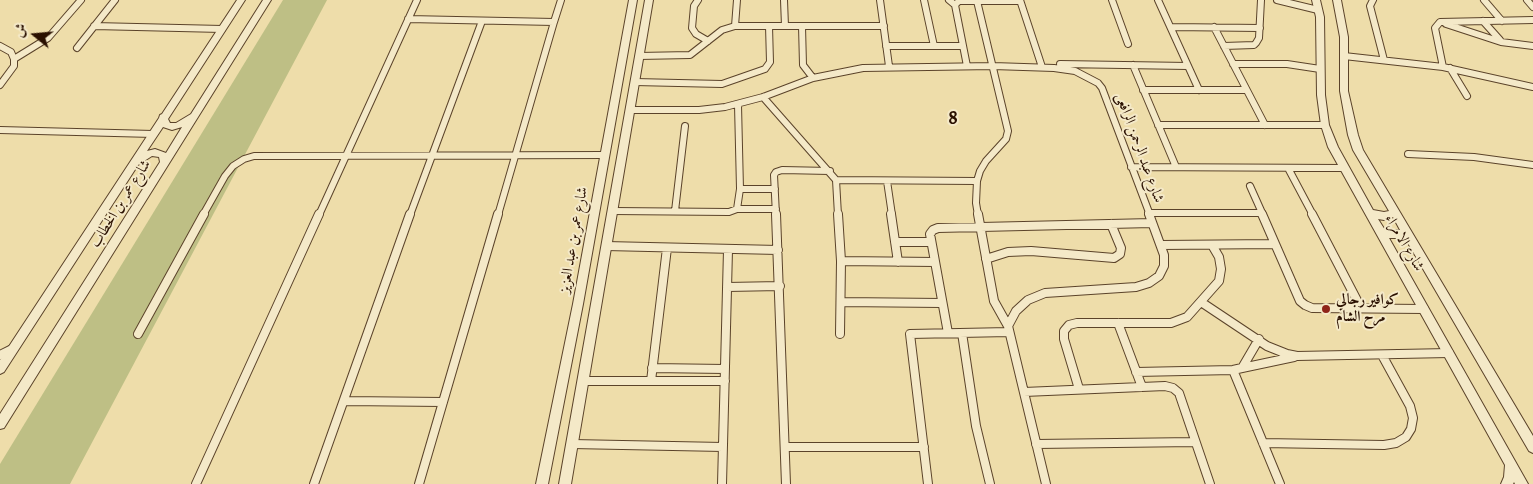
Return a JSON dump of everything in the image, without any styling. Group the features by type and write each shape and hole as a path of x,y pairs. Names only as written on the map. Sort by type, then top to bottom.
{"street":[{"path":"14,59 48,38 81,0"},
{"path":"77,48 115,0"},
{"name":"شارع عمر بن الخطاب","path":"0,369 241,0"},
{"name":"شارع عمر بن الخطاب","path":"0,424 267,0"},
{"path":"196,484 417,0"},
{"path":"419,484 561,0"},
{"name":"شارع عمر بن عبد العزيز","path":"542,484 578,304 633,0"},
{"path":"565,484 649,0"},
{"path":"698,0 694,6 692,28 699,37 708,41"},
{"path":"734,26 736,0"},
{"path":"784,0 784,26"},
{"path":"880,0 889,66"},
{"path":"924,0 934,46"},
{"path":"949,0 955,5 967,66"},
{"path":"955,5 959,1 1020,0 1042,66 1188,66"},
{"path":"1112,0 1128,44"},
{"path":"1158,0 1199,90"},
{"path":"1224,46 1254,45 1259,38 1261,0"},
{"path":"1277,0 1317,5"},
{"name":"شارع الامراء","path":"1337,0 1343,28 1344,90 1353,137 1358,150 1533,447"},
{"path":"1373,0 1370,6 1384,60"},
{"path":"1484,0 1502,21"},
{"path":"1527,0 1533,7"},
{"path":"977,1 1008,131 1006,139 986,161 977,181 976,203 994,301 1009,329 1046,484"},
{"name":"شارع الامراء","path":"1317,5 1325,125 1333,147 1343,168 1522,484"},
{"path":"408,19 554,22"},
{"path":"1468,96 1446,68 1435,28 1436,25 1440,22 1533,20"},
{"path":"314,484 431,156 482,21"},
{"path":"1483,21 1501,42"},
{"path":"1440,22 1501,42 1533,46"},
{"path":"94,26 222,29"},
{"path":"639,56 690,55 722,30 734,26 884,26"},
{"path":"635,82 722,84 765,69 770,62 769,26"},
{"path":"802,26 803,65 814,78"},
{"path":"1171,27 1260,28"},
{"path":"1214,27 1265,125"},
{"path":"626,39 642,38"},
{"path":"0,46 11,52 14,59 14,66 0,84"},
{"path":"886,46 963,46"},
{"path":"1344,56 1446,68 1533,87"},
{"path":"1233,64 1287,64 1320,70"},
{"path":"1133,65 1176,167"},
{"name":"شارع عبد الرحمن الرافعى","path":"630,110 700,110 738,105 814,78 846,70 889,66 1042,66 1075,71 1092,79 1102,88 1164,255 1164,266 1159,276 1149,283 1136,287 1045,293 1028,300 1016,311 1009,329"},
{"path":"1143,90 1246,90"},
{"path":"763,97 836,180 841,261 840,334"},
{"path":"737,209 740,189 738,105"},
{"path":"163,117 166,125 172,127 179,125 194,115"},
{"path":"1158,125 1325,125"},
{"path":"675,211 685,126"},
{"path":"0,130 153,134"},
{"path":"130,169 152,152 164,155 165,162"},
{"path":"1408,154 1474,157 1533,165"},
{"path":"138,334 221,183 233,166 244,159 254,156 605,155"},
{"path":"1132,167 1343,168"},
{"path":"1288,168 1361,308"},
{"path":"786,484 780,286 774,176 780,170 830,171"},
{"path":"836,180 977,181"},
{"path":"887,180 898,262"},
{"path":"1250,186 1302,303 1312,308 1424,309"},
{"path":"740,189 775,189"},
{"path":"613,210 729,212 737,209 776,209"},
{"path":"1148,214 1261,213"},
{"path":"1369,213 1384,216 1395,213"},
{"path":"948,333 931,242 930,234 933,230 938,228 1152,223"},
{"path":"986,259 1008,252 1031,251 1114,258 1120,254 1121,248 1111,224"},
{"path":"1382,235 1393,232 1408,235"},
{"path":"895,242 931,242"},
{"path":"1160,245 1275,244"},
{"path":"1079,390 1064,339 1064,331 1069,325 1077,323 1180,321 1187,317 1219,281 1222,269 1219,257 1212,245"},
{"path":"606,246 778,250"},
{"path":"651,381 667,248"},
{"path":"722,484 728,250"},
{"path":"841,261 935,262"},
{"path":"727,287 780,286"},
{"path":"840,302 942,303"},
{"path":"1201,302 1277,351 1297,356"},
{"path":"578,304 596,305"},
{"path":"1118,323 1142,387"},
{"path":"928,484 910,334 962,333 1009,329"},
{"path":"962,333 976,426 990,484"},
{"path":"1238,369 1246,364 1259,339"},
{"path":"0,355 14,348"},
{"path":"1136,372 1238,369 1297,356 1449,353"},
{"path":"1263,442 1384,444 1396,442 1406,437 1411,429 1413,418 1410,406 1382,355"},
{"path":"652,368 725,369"},
{"path":"1238,369 1263,442 1280,484"},
{"path":"584,381 724,381"},
{"path":"1024,392 1165,386 1172,388 1179,393 1210,484"},
{"path":"345,401 443,402"},
{"path":"1036,444 1195,442"},
{"path":"572,444 723,447"},
{"path":"785,447 924,447"},
{"path":"1506,484 1510,478 1511,464"}],"green space":[{"path":"283,0 327,0 70,484 0,484 0,464"}],"place":[{"name":"كوافير رجالي مرح الشام","path":"1326,309"}],"district":[{"name":"8","path":"953,119"}]}
